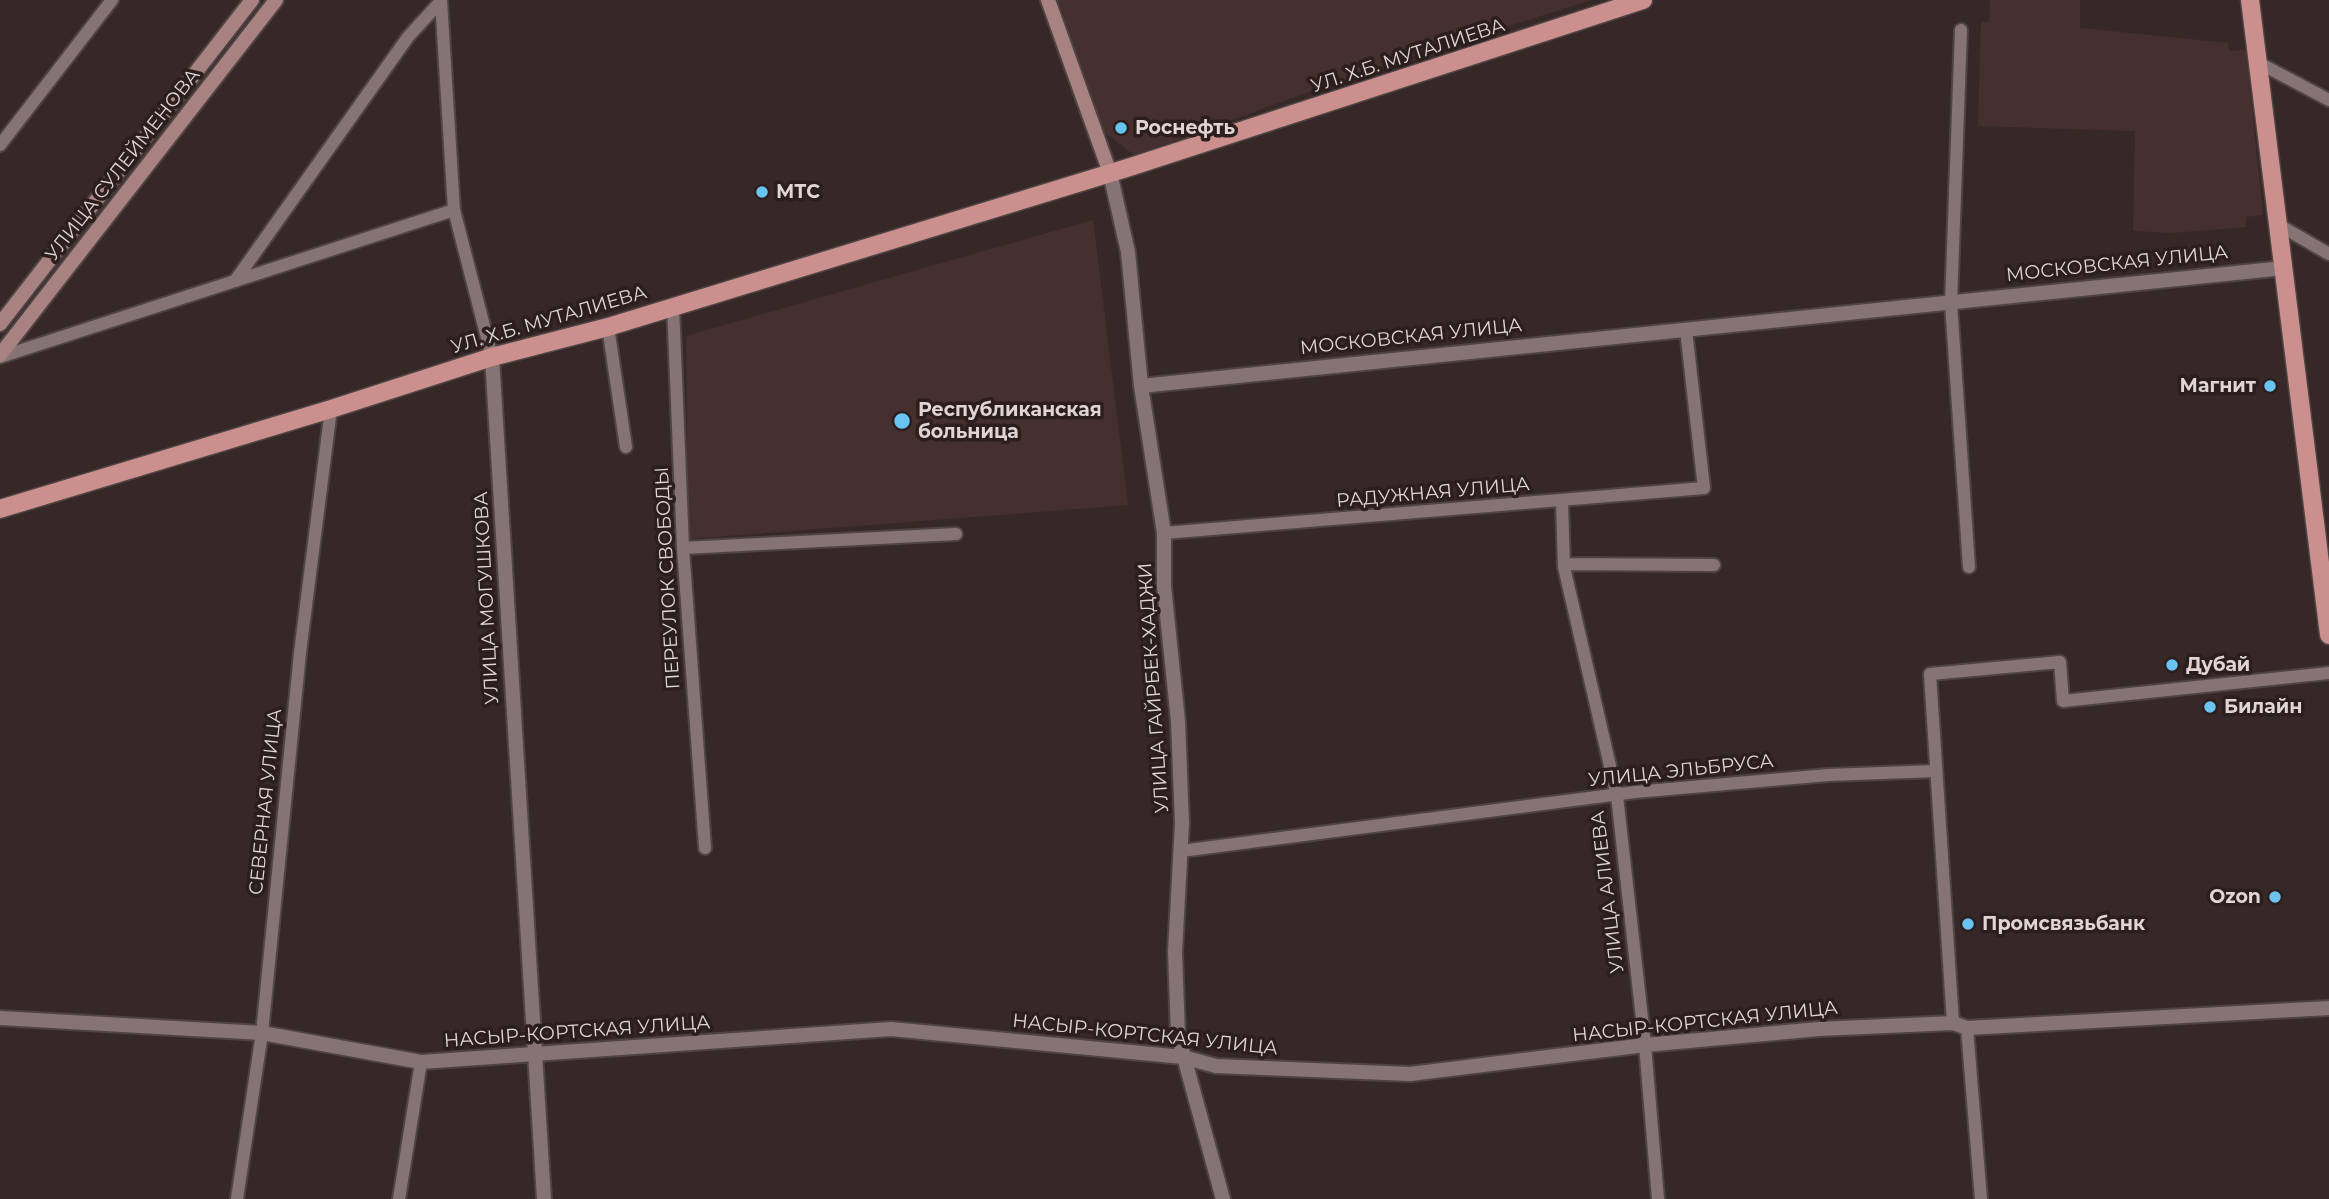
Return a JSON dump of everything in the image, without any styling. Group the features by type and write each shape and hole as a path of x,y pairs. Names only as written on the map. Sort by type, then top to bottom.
{"main road":[{"name":"УЛИЦА СУЛЕЙМЕНОВА","path":"0,324 252,0"},
{"name":"УЛИЦА СУЛЕЙМЕНОВА","path":"0,356 276,0"},
{"path":"1048,0 1110,173"},
{"name":"УЛ. Х.Б. МУТАЛИЕВА","path":"0,509 331,410 492,357 608,327 1110,173 1643,0"},
{"path":"2250,0 2329,635"}],"street":[{"path":"0,145 112,0"},
{"path":"235,281 408,37 441,1"},
{"name":"УЛИЦА МОГУШКОВА","path":"441,1 454,210 492,357 544,1199"},
{"path":"1961,30 1951,303 1969,567"},
{"path":"2259,63 2329,100"},
{"name":"УЛИЦА ГАЙРБЕК-ХАДЖИ","path":"1110,173 1128,252 1141,386 1164,533 1164,586 1178,721 1181,851 1175,951 1178,1035 1223,1199"},
{"path":"0,356 454,210"},
{"path":"2279,225 2329,254"},
{"name":"МОСКОВСКАЯ УЛИЦА","path":"1141,386 2284,268"},
{"name":"ПЕРЕУЛОК СВОБОДЫ","path":"673,306 683,548 705,848"},
{"path":"608,327 626,447"},
{"name":"РАДУЖНАЯ УЛИЦА","path":"1164,533 1562,502 1704,488 1686,330"},
{"name":"СЕВЕРНАЯ УЛИЦА","path":"237,1199 262,1033 300,653 331,410"},
{"name":"УЛИЦА АЛИЕВА","path":"1562,502 1564,564 1617,796 1645,1045 1658,1199"},
{"path":"683,548 956,534"},
{"path":"1564,564 1714,565"},
{"path":"1981,1199 1960,1026 1936,771 1930,674 2060,662 2063,701 2329,673"},
{"name":"УЛИЦА ЭЛЬБРУСА","path":"1181,851 1635,792 1814,776 1936,771"},
{"name":"НАСЫР-КОРТСКАЯ УЛИЦА","path":"0,1018 262,1033 421,1062 537,1056 891,1029 1183,1057 1216,1066 1410,1074 1645,1045 1819,1029 1960,1026 2329,1008"},
{"path":"399,1199 421,1062"}],"shaded area":[{"path":"1058,0 1591,0 1362,73 1134,155 1103,131"},
{"path":"1990,0 2080,0 2080,28 2228,43 2229,51 2246,50 2263,215 2246,217 2246,227 2172,233 2133,231 2135,131 1978,126 1981,22 1989,22"},
{"name":"Республиканская больница","path":"1093,220 1128,505 688,539 686,336"}],"place":[{"name":"Роснефть","path":"1121,128"},
{"name":"МТС","path":"762,192"},
{"name":"Магнит","path":"2270,386"},
{"name":"Республиканская больница","path":"902,421"},
{"name":"Дубай","path":"2172,665"},
{"name":"Билайн","path":"2210,707"},
{"name":"Ozon","path":"2275,897"},
{"name":"Промсвязьбанк","path":"1968,924"}]}
